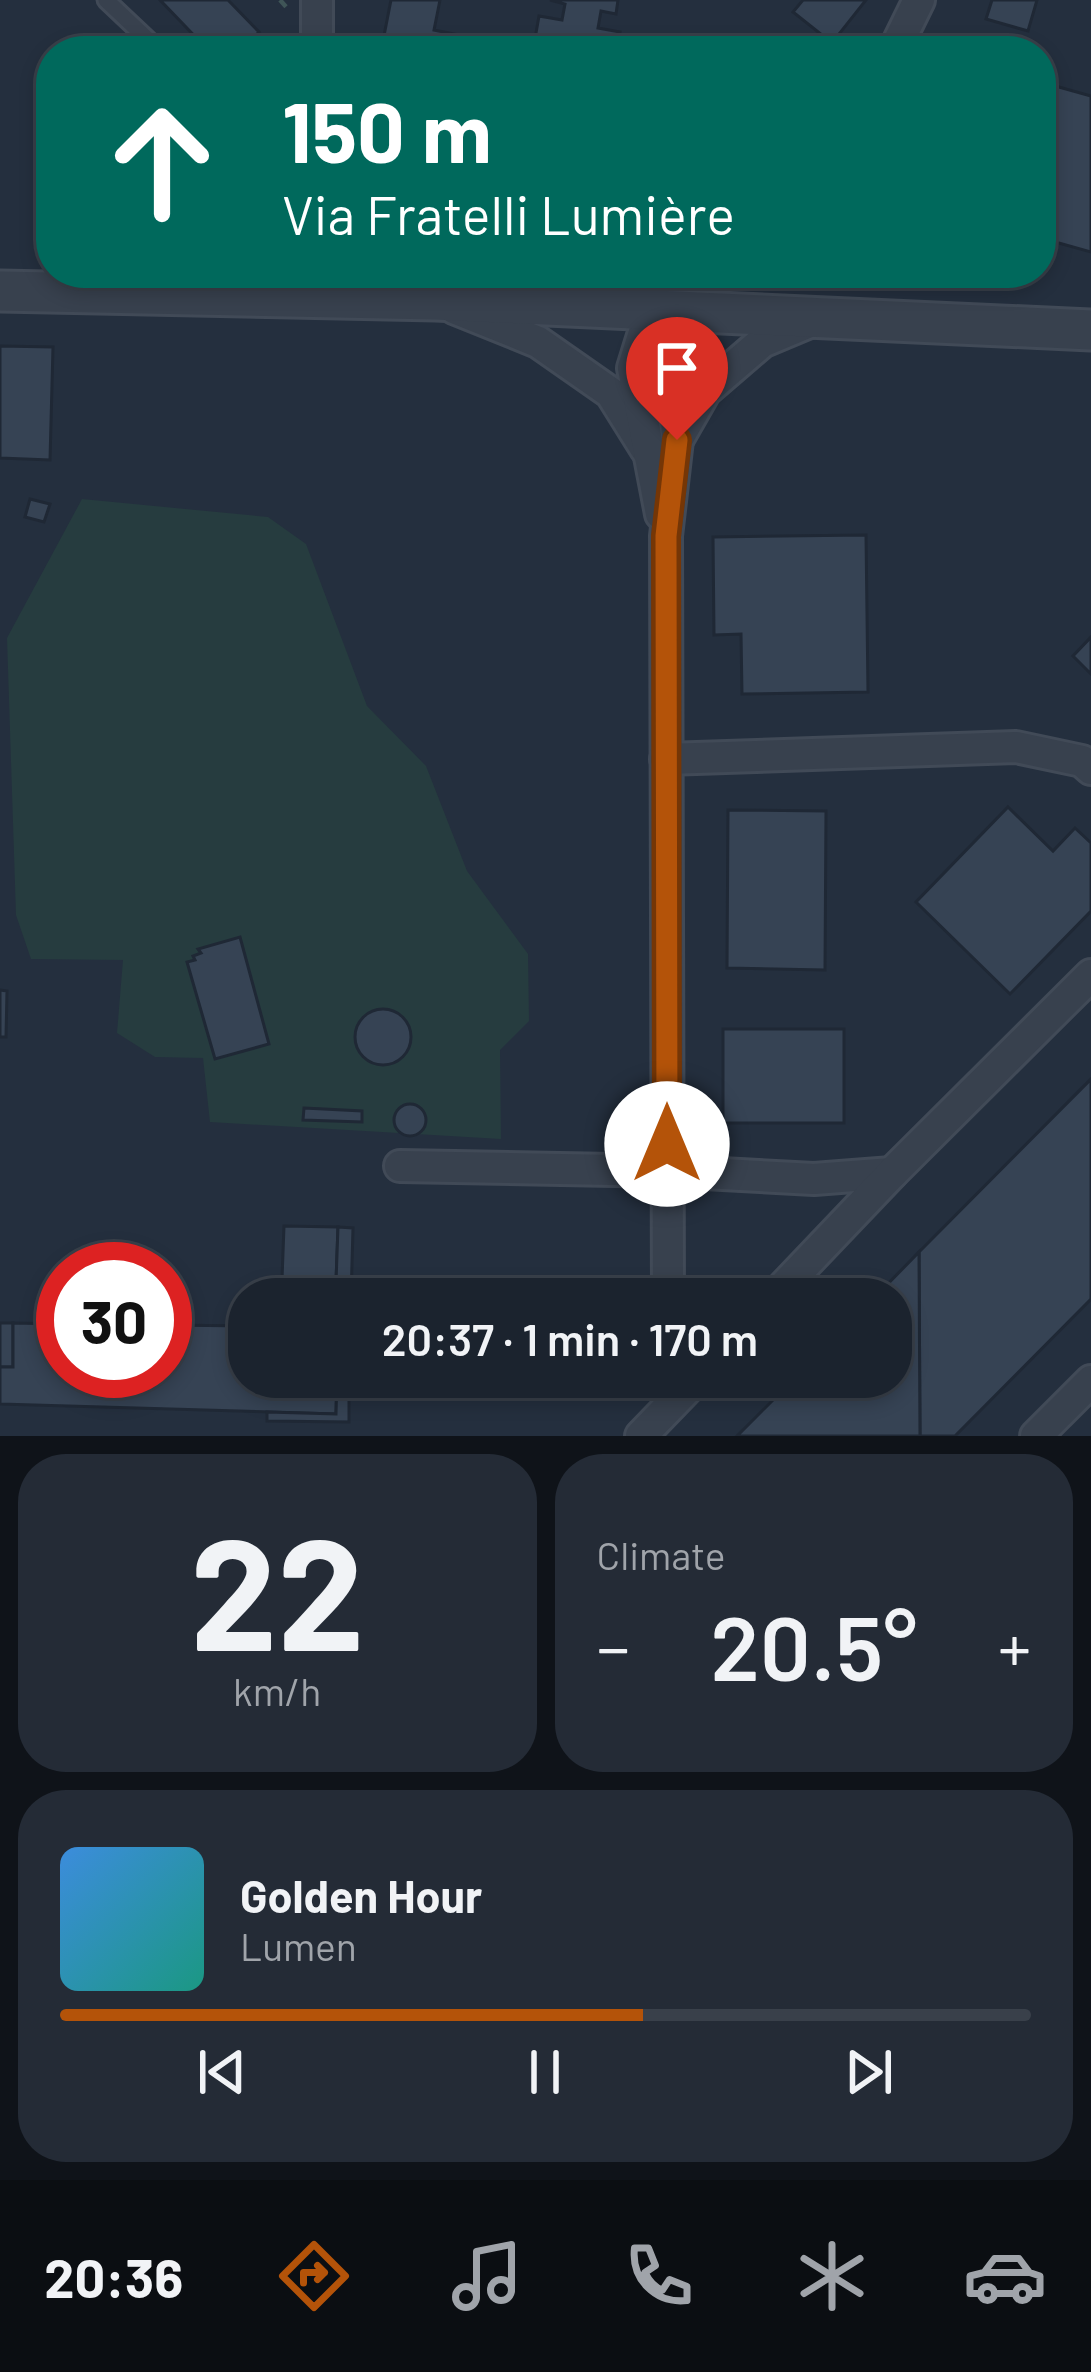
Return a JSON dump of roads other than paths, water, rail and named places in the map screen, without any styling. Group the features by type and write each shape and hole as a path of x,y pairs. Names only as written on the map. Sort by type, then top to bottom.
{"street":[{"path":"317,0 317,36"},
{"path":"901,36 919,0"},
{"path":"0,291 436,300 1091,330"},
{"path":"436,300 538,342 593,380 611,393 646,449"},
{"path":"651,310 675,381 677,440 666,536 668,1278"},
{"path":"651,310 633,368 666,536"},
{"path":"677,440 705,391 761,342 820,317"},
{"path":"666,759 1016,747 1082,761 1091,769"},
{"path":"792,1278 1091,975"},
{"path":"400,1166 814,1179 892,1174"},
{"path":"1036,1436 1091,1381"},
{"path":"641,1436 668,1422"}],"lane":[{"path":"106,0 144,36"}]}
